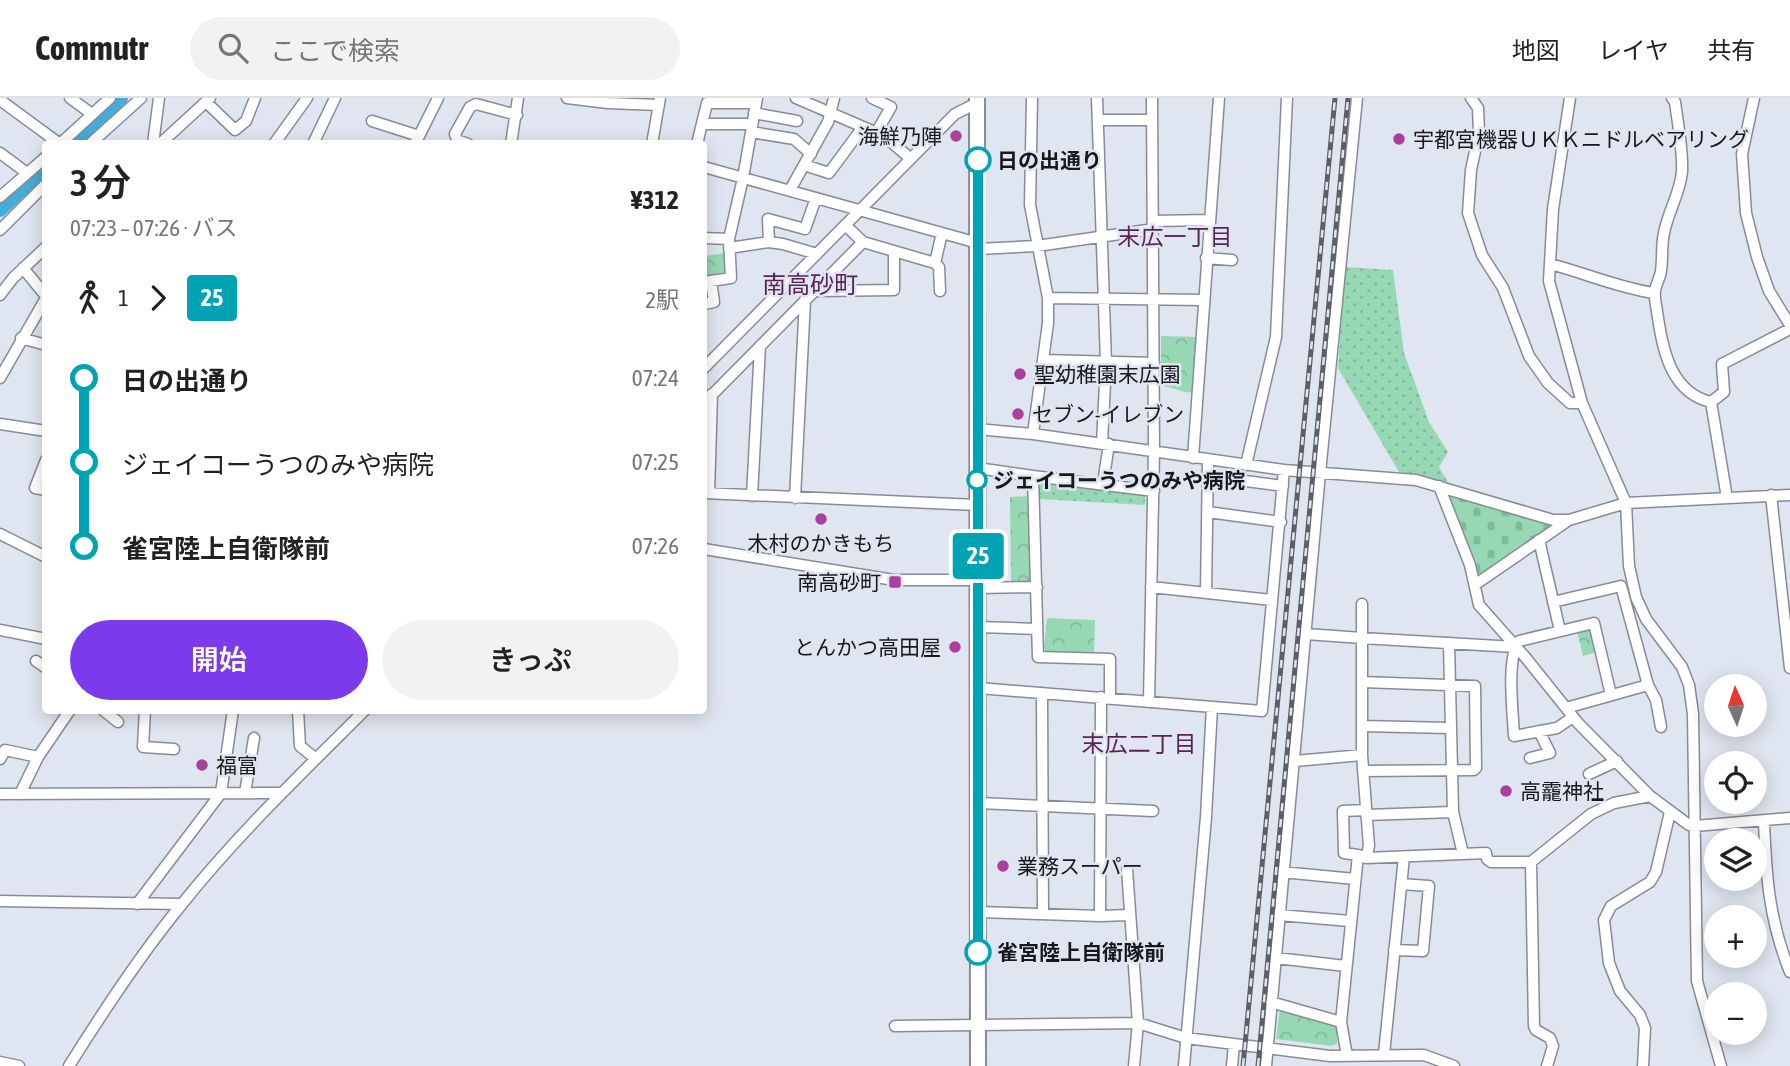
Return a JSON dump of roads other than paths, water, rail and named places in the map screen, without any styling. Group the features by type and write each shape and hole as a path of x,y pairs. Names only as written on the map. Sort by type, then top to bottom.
{"highway":[{"path":"977,100 978,1066"}],"street":[{"path":"71,98 92,114"},
{"path":"64,140 110,98"},
{"path":"94,140 141,98"},
{"path":"154,140 159,98"},
{"path":"164,140 208,100 235,131 246,121 255,98"},
{"path":"277,140 307,98"},
{"path":"314,140 335,98"},
{"path":"372,121 417,140 438,98"},
{"path":"512,140 519,98"},
{"path":"567,98 608,103 659,102 653,140"},
{"path":"796,98 884,136 910,158"},
{"path":"790,190 832,113 834,98"},
{"path":"872,98 891,107 876,133"},
{"path":"1032,98 1030,205 1048,298 1044,360 1033,433"},
{"path":"1097,98 1104,298 1103,484"},
{"path":"1149,702 1154,491 1152,98"},
{"path":"1193,458 1219,98"},
{"path":"1246,465 1276,337 1287,98"},
{"path":"1266,1066 1282,872 1295,761 1357,98"},
{"path":"1471,98 1478,108 1479,133 1471,170 1468,213 1482,254 1503,288 1529,356 1548,383 1570,403 1582,403"},
{"path":"1570,98 1553,209 1549,281 1582,403 1626,503 1629,565 1636,597 1646,619 1682,667 1691,694 1697,981 1721,1066"},
{"path":"1672,98 1675,102 1682,170 1679,188 1668,215 1663,237 1661,273 1654,293 1668,362 1685,389 1702,400 1711,402"},
{"path":"1711,402 1724,392 1723,364 1790,327 1769,291 1746,213 1742,154 1754,98"},
{"path":"0,100 55,140"},
{"path":"698,140 708,100 756,105 797,121"},
{"path":"707,365 954,114 977,100"},
{"path":"457,140 454,134 470,107 476,104 517,116"},
{"path":"707,303 714,302 707,282 731,278 729,244 756,105"},
{"path":"1098,120 1152,120"},
{"path":"702,124 751,128 794,139 811,154"},
{"path":"804,165 829,173 863,127"},
{"path":"0,153 27,173"},
{"path":"0,197 42,160"},
{"path":"707,168 942,233 978,246 1037,246 1103,237 1154,225 1209,220"},
{"path":"0,230 42,188"},
{"path":"768,242 768,219 805,229 816,198"},
{"path":"845,225 863,242 936,263"},
{"path":"940,291 939,267 936,263 942,233"},
{"path":"707,239 729,244 783,244 817,254"},
{"path":"707,400 863,242"},
{"path":"0,295 42,251"},
{"path":"815,290 894,290 894,251"},
{"path":"1206,258 1232,260"},
{"path":"1550,264 1587,273 1633,290 1654,293"},
{"path":"23,268 42,292"},
{"path":"1048,298 1203,300"},
{"path":"795,498 805,300"},
{"path":"0,378 42,304"},
{"path":"21,338 42,344"},
{"path":"752,496 760,346"},
{"path":"1044,360 1154,363"},
{"path":"707,476 712,394"},
{"path":"1711,402 1727,498"},
{"path":"0,424 42,430"},
{"path":"977,429 1033,433 1284,470 1416,480 1553,520 1569,520 1626,503 1790,495"},
{"path":"1206,592 1208,460"},
{"path":"977,467 1154,491"},
{"path":"42,470 35,488 42,489"},
{"path":"979,688 1262,711 1284,470"},
{"path":"1033,476 1038,657 1110,659 1105,698 1100,916"},
{"path":"1208,476 1283,486"},
{"path":"1438,486 1476,584 1479,605 1573,718 1650,796 1689,825 1695,826 1790,818"},
{"path":"707,493 977,505"},
{"path":"1771,495 1790,668"},
{"path":"1208,512 1281,522"},
{"path":"1476,584 1569,520"},
{"path":"0,534 42,555"},
{"path":"1539,540 1560,631"},
{"path":"707,550 894,580 1037,587"},
{"path":"1151,586 1272,600"},
{"path":"1553,602 1621,586 1648,685 1656,700 1661,727"},
{"path":"1347,1056 1341,1022 1350,921 1355,879 1362,856 1369,846 1362,755 1362,604"},
{"path":"1573,718 1557,728 1514,736 1513,662 1515,646 1519,641 1594,623 1611,695"},
{"path":"978,627 1037,629"},
{"path":"0,630 42,638"},
{"path":"1306,634 1515,646"},
{"path":"1449,643 1453,812 1463,854"},
{"path":"36,661 42,665"},
{"path":"1362,682 1475,686 1476,768 1451,771 1363,771"},
{"path":"1566,708 1648,685"},
{"path":"1042,693 1043,915"},
{"path":"1184,1066 1206,817 1212,707"},
{"path":"20,794 38,757 68,714"},
{"path":"108,714 118,722"},
{"path":"145,714 144,747 174,749"},
{"path":"137,904 221,793 232,714"},
{"path":"298,714 300,746 316,758"},
{"path":"69,1066 102,1013 182,904 282,793 361,714"},
{"path":"1362,726 1450,727"},
{"path":"1530,758 1550,754 1539,731"},
{"path":"245,793 254,738"},
{"path":"0,759 5,750 38,757"},
{"path":"1295,761 1362,755"},
{"path":"1589,774 1618,761"},
{"path":"0,794 282,793"},
{"path":"1453,812 1343,811 1344,853 1404,857 1486,853 1491,862 1531,862 1591,814 1620,801 1650,796"},
{"path":"979,803 1153,811"},
{"path":"1643,1066 1645,1028 1640,1015 1620,991 1609,962 1604,920 1611,906 1650,882 1656,872 1670,812"},
{"path":"1764,821 1766,883 1773,918 1790,972"},
{"path":"1384,1054 1404,857"},
{"path":"1531,862 1534,1026 1550,1038 1553,1046 1547,1066"},
{"path":"1127,869 1138,1023 1134,1066"},
{"path":"1282,872 1355,879"},
{"path":"1394,950 1423,951 1429,886 1401,884"},
{"path":"0,901 182,904"},
{"path":"979,912 1129,915"},
{"path":"1279,915 1350,921"},
{"path":"1276,958 1346,966"},
{"path":"1271,1003 1341,1022"},
{"path":"895,1027 1138,1023 1186,1038 1312,1054 1424,1055 1454,1066"},
{"path":"1232,1066 1234,1044"},
{"path":"1310,1066 1312,1054"},
{"path":"1402,1066 1404,1054"},
{"path":"0,1062 19,1066"}],"waterway":[{"path":"75,140 121,98"},
{"path":"0,210 42,171"}],"railway":[{"path":"1243,1066 1335,98"},
{"path":"1258,1066 1348,98"}],"place":[{"name":"海鮮乃陣","path":"956,136"},
{"name":"宇都宮機器ＵＫＫニドルベアリング","path":"1399,139"},
{"name":"日の出通り","path":"978,160"},
{"name":"聖幼稚園末広園","path":"1020,374"},
{"name":"セブン-イレブン","path":"1018,414"},
{"name":"ジェイコーうつのみや病院","path":"977,480"},
{"name":"木村のかきもち","path":"821,519"},
{"name":"南高砂町","path":"895,582"},
{"name":"とんかつ高田屋","path":"955,647"},
{"name":"福富","path":"202,765"},
{"name":"高靇神社","path":"1506,791"},
{"name":"業務スーパー","path":"1003,866"},
{"name":"雀宮陸上自衛隊前","path":"978,952"}],"district":[{"name":"末広一丁目","path":"1175,237"},
{"name":"南高砂町","path":"810,284"},
{"name":"末広二丁目","path":"1139,744"}]}
